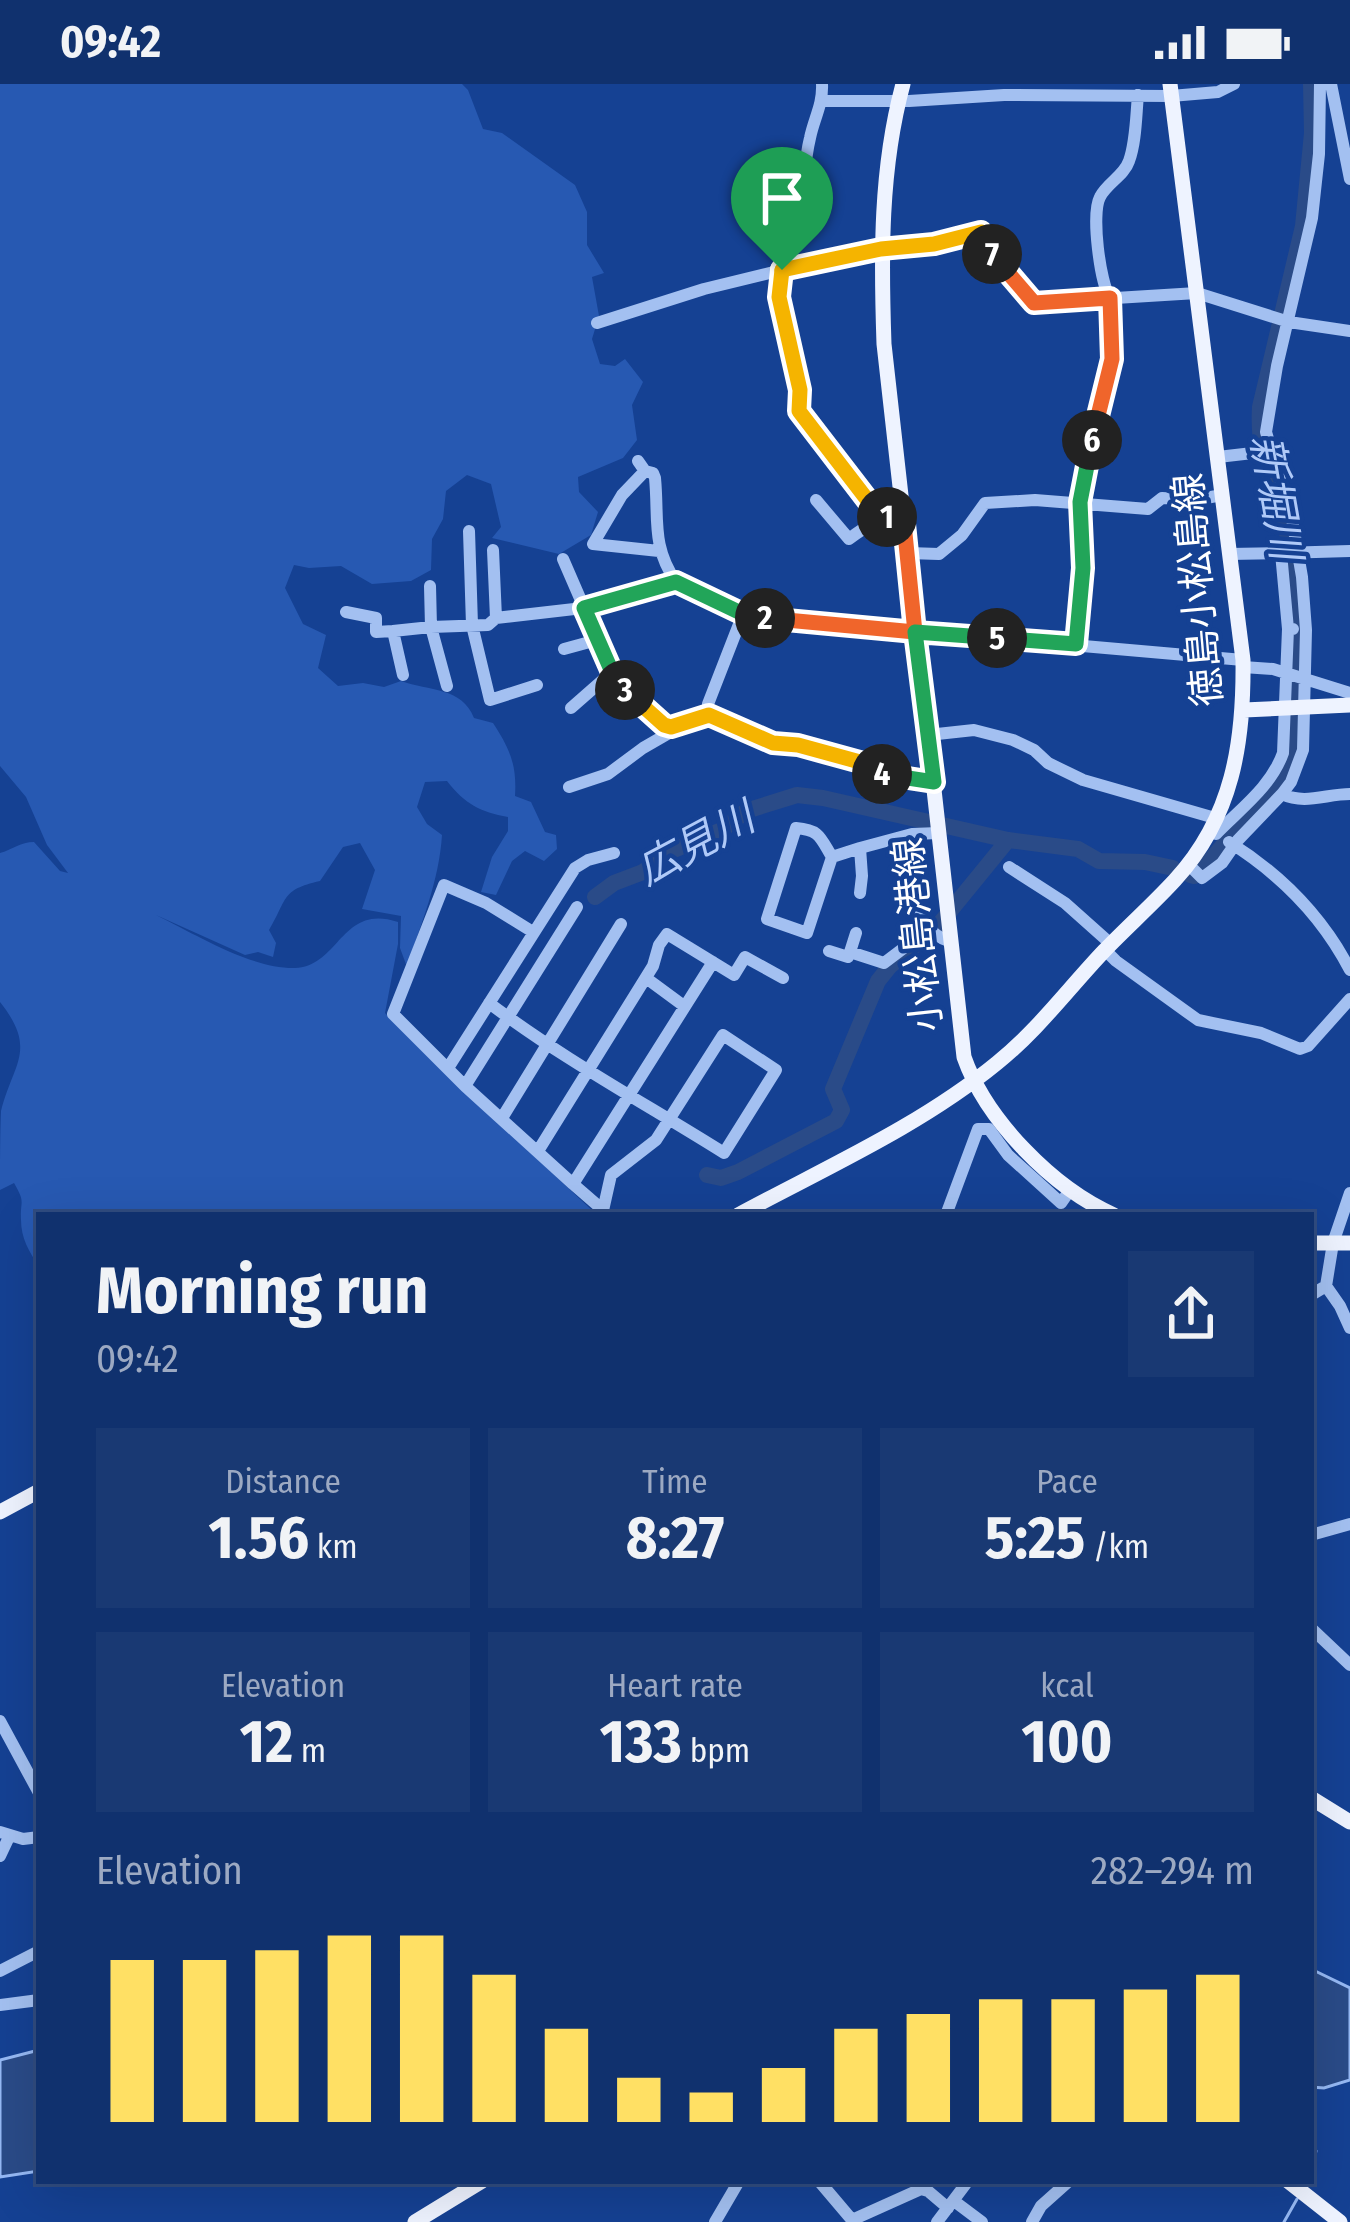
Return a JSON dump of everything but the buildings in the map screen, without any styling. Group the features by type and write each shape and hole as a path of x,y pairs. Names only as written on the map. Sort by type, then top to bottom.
{"main road":[{"name":"徳島小松島線","path":"744,1212 908,1123 973,1082 1041,1024 1108,947 1194,870 1221,835 1244,710 1243,663 1171,90"},
{"name":"小松島港線","path":"901,92 889,154 881,249 884,344 964,1057 973,1082 1022,1145 1070,1190 1109,1212"},
{"path":"1244,710 1350,705"},
{"path":"0,1512 36,1493"},
{"path":"1315,1800 1350,1818"},
{"path":"416,2222 477,2184"},
{"path":"1292,2184 1340,2222"}],"street":[{"path":"822,84 823,101 811,132 800,210 779,297 800,390 799,411 882,519"},
{"path":"823,101 901,92 1217,92 1234,84"},
{"path":"1221,835 1282,794 1301,761 1295,707 1292,519 1263,452 1283,319 1307,247 1317,183 1320,84"},
{"path":"1330,84 1350,179"},
{"path":"1076,644 1083,568 1080,502 1112,359 1110,298 1101,272 1096,209 1102,193 1128,165 1138,95"},
{"path":"597,322 782,270 981,232 997,263 1034,303 1197,293 1283,319 1350,331"},
{"path":"1218,457 1263,452"},
{"path":"659,551 592,544 641,466 656,478 659,551 676,582 743,614 1243,663 1350,693"},
{"path":"908,553 939,554 962,535 985,503 1035,500 1148,509 1162,497 1195,500 1222,495"},
{"path":"816,500 849,539 865,526 903,514"},
{"path":"469,531 472,625 490,700 537,685"},
{"path":"493,550 496,619"},
{"path":"1229,554 1350,551"},
{"path":"563,559 612,672 664,725 709,715 773,743 860,762 874,772 934,782"},
{"path":"346,612 376,618 376,632 488,625 496,619 584,608 676,582"},
{"path":"430,586 431,627 447,686"},
{"path":"709,715 708,704 743,614"},
{"path":"393,631 404,675"},
{"path":"564,649 597,640"},
{"path":"571,708 612,672"},
{"path":"1194,870 1202,878 1216,870 1221,835 1278,769 1295,707"},
{"path":"569,788 608,774 669,734 671,727"},
{"path":"928,735 974,730 1013,740 1083,779 1221,835 1265,866 1316,916 1350,970"},
{"path":"1282,794 1316,800 1328,794 1350,794"},
{"path":"832,856 938,827"},
{"path":"796,828 818,833 832,856 807,933 767,919 796,828"},
{"path":"860,848 860,893"},
{"path":"448,1068 574,868 614,853"},
{"path":"1010,867 1064,903 1116,961 1198,1020 1261,1033 1300,1049 1350,999"},
{"path":"489,1004 549,1044 670,1118 724,1153 776,1070 723,1035 670,1118 656,1140 611,1175 603,1212 393,1014 444,885 486,903 533,932"},
{"path":"912,892 929,929 940,939 950,933"},
{"path":"465,1086 577,907"},
{"path":"502,1118 622,924"},
{"path":"850,952 884,963 929,929"},
{"path":"829,951 848,957 856,933"},
{"path":"538,1151 646,978 667,934 734,975 745,957 783,978"},
{"path":"573,1184 712,962"},
{"path":"646,978 684,1006"},
{"path":"947,1212 978,1129 988,1129 1008,1155 1061,1203 1070,1190"},
{"path":"1314,1293 1326,1286 1342,1243 1350,1193"},
{"path":"1326,1286 1350,1328"},
{"path":"1314,1534 1350,1524"},
{"path":"1314,1631 1350,1664"},
{"path":"0,1721 36,1787"},
{"path":"0,1856 4,1834 36,1837"},
{"path":"0,1971 36,1953"},
{"path":"0,2005 36,2000"},
{"path":"716,2222 737,2184"},
{"path":"822,2184 853,2220 921,2188 982,2222"},
{"path":"937,2222 966,2184"},
{"path":"1032,2222 1041,2206 1066,2184"}],"shaded area":[{"path":"0,84 462,84 483,129 502,133 575,185 587,212 587,245 604,273 592,277 599,316 592,339 600,364 615,366 625,359 643,382 632,405 637,440 623,458 578,477 579,492 598,512 591,535 559,554 492,538 501,527 491,484 467,475 446,491 443,519 432,539 431,570 411,581 372,584 341,566 294,565 285,588 303,624 326,635 318,668 338,686 384,687 401,681 453,695 474,718 493,723 511,758 515,796 531,802 545,832 556,835 557,849 544,861 525,851 512,861 496,895 481,892 492,857 508,831 508,817 474,806 447,781 425,782 417,807 427,824 442,835 433,886 407,967 400,948 401,916 362,909 375,870 360,843 343,847 320,881 287,897 269,930 276,943 273,957 258,952 245,955 156,915 242,957 295,968 322,957 364,921 398,922 385,1013 594,1212 36,1212 36,1261 22,1233 18,1190 14,1183 0,1190 1,1111 20,1045 0,1002 0,853 34,842 60,871 68,873 47,845 26,797 0,766"},
{"path":"1314,1970 1350,1988 1350,2080 1314,2087"},
{"path":"36,2051 36,2171 0,2177 0,2060"}],"waterway":[{"name":"新堀川","path":"1190,875 1206,865 1273,790 1286,773 1294,748 1295,589 1290,545 1263,454 1260,407 1303,226 1312,133 1311,84"},
{"name":"広見川","path":"595,897 671,851 722,830 746,811 797,795 1008,840 1078,849 1099,861 1173,868"},
{"name":"新堀川","path":"707,1175 721,1178 738,1172 836,1121 842,1110 833,1089 878,981 937,927 1008,840"},
{"path":"1314,2147 1314,2159"},
{"path":"1284,2222 1297,2199"}],"route":[{"path":"782,270 779,297 800,390 799,411 882,519 903,514 915,632 743,614 676,582 584,608 612,672 664,725 709,715 773,743 860,762 874,772 934,782 915,632 1076,644 1083,568 1080,502 1112,359 1110,298 1034,303 997,263 981,232 782,270"}]}
